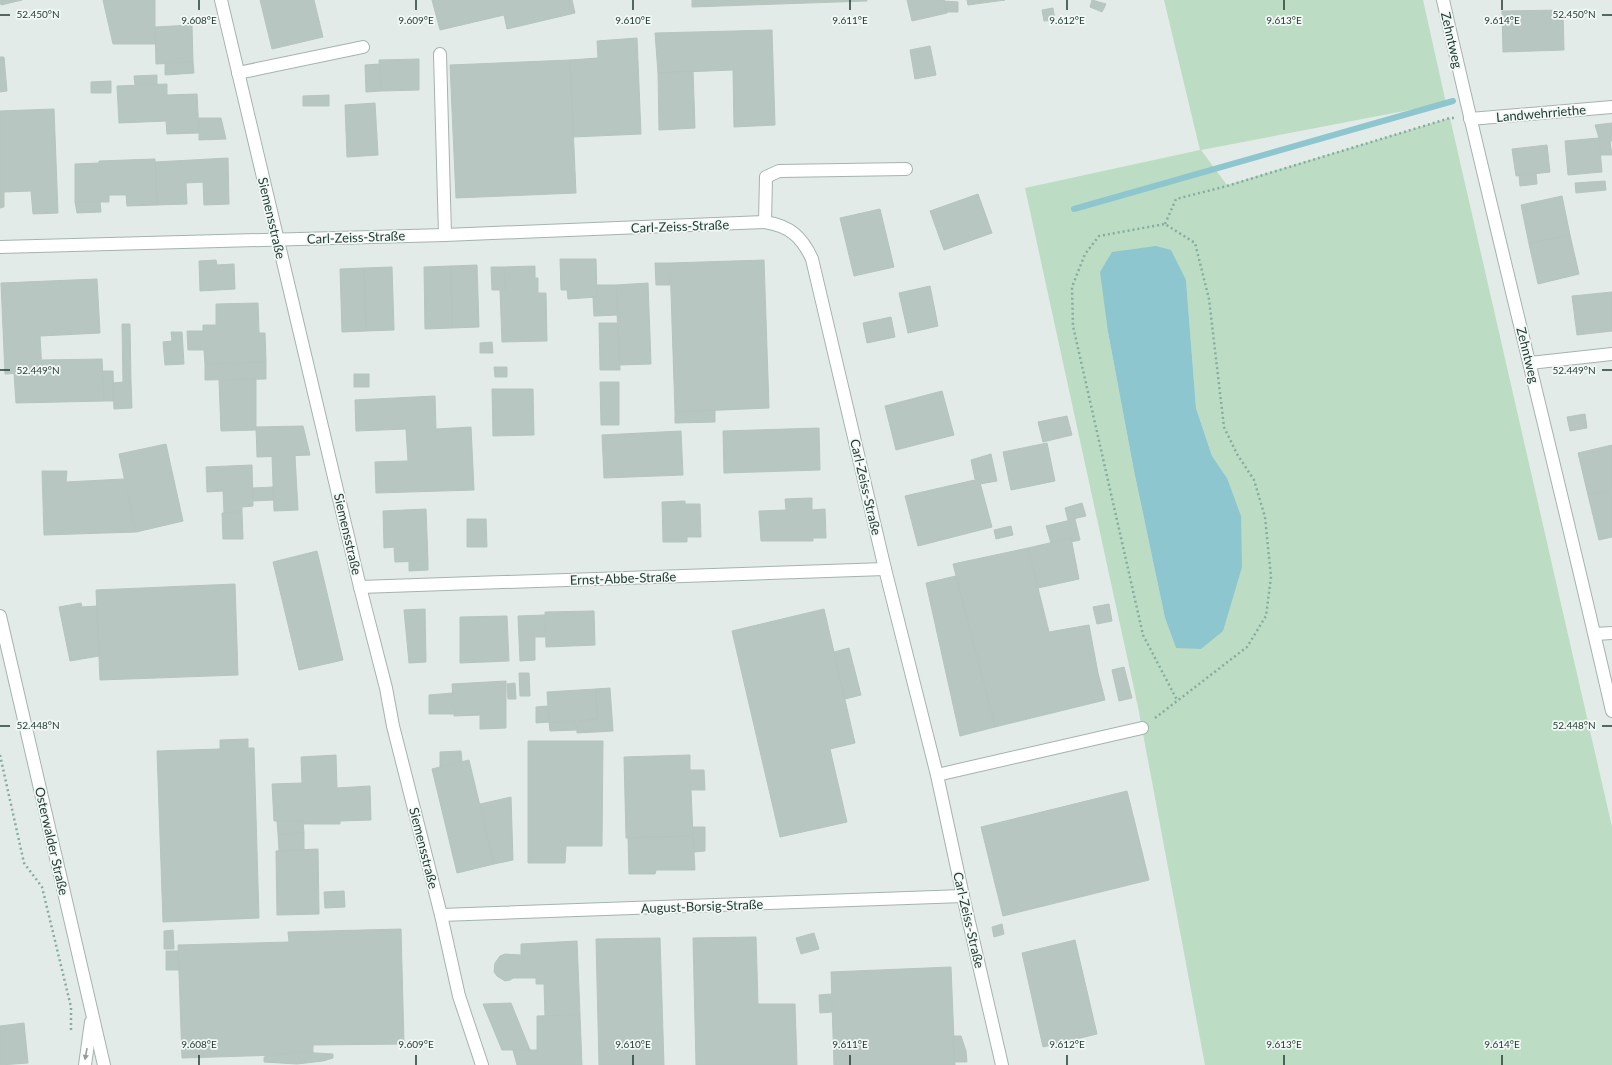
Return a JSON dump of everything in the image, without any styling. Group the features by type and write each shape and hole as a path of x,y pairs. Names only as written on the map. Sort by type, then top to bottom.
{"street":[{"name":"Siemensstraße","path":"221,0 360,587 386,688 393,726 441,915 459,996 482,1065"},
{"name":"Zehntweg","path":"1443,0 1470,119 1530,363 1612,711"},
{"path":"238,73 363,47"},
{"path":"440,54 445,235"},
{"name":"Landwehrriethe","path":"1470,119 1612,107"},
{"path":"765,222 766,177 779,171 906,169"},
{"name":"Carl-Zeiss-Straße","path":"0,247 445,235 765,222 776,224 795,233 812,259 885,569 937,775 1002,1065"},
{"path":"1530,363 1612,354"},
{"name":"Ernst-Abbe-Straße","path":"360,587 885,569"},
{"name":"Osterwalder Straße","path":"0,616 104,1065"},
{"path":"1594,634 1612,633"},
{"path":"937,775 1142,728"},
{"name":"August-Borsig-Straße","path":"441,915 963,896"},
{"path":"84,1065 92,1015"}],"path":[{"path":"1165,224 1176,199 1227,186 1450,118 1470,119"},
{"path":"1142,728 1247,647 1266,616 1271,577 1265,517 1254,480 1237,454 1224,427 1209,299 1195,243 1165,224 1098,236 1085,254 1072,287 1073,326 1143,635 1177,700"},
{"path":"0,755 24,863 42,887 71,1007 71,1035"}],"green space":[{"path":"1164,0 1423,0 1446,103 1201,150 1227,185 1450,118 1612,827 1612,1065 1205,1065 1138,707 1025,188 1200,150","holes":["1186,280 1196,408 1212,456 1227,478 1176,648 1165,618 1134,471 1108,332"]}],"water":[{"path":"1156,246 1171,250 1186,280 1196,408 1212,456 1227,478 1241,516 1242,567 1223,631 1201,649 1176,648 1165,618 1134,471 1108,332 1100,272 1112,252"}],"building":[{"path":"0,0 22,0 1,5"},
{"path":"103,0 155,0 155,44 113,44"},
{"path":"260,0 314,0 323,37 272,49"},
{"path":"432,0 572,0 575,13 507,29 504,15 440,30"},
{"path":"692,0 867,0 867,1 692,7"},
{"path":"907,0 944,0 947,13 912,21"},
{"path":"967,0 1005,0 968,5"},
{"path":"1092,0 1106,4 1102,12 1090,7"},
{"path":"944,1 958,2 958,12 946,12"},
{"path":"1053,8 1055,20 1044,21 1042,10"},
{"path":"1563,10 1564,50 1503,52 1502,11"},
{"path":"192,25 193,62 156,64 155,27"},
{"path":"772,30 775,125 734,127 733,70 658,73 655,33"},
{"path":"637,38 641,134 573,137 570,60 598,58 597,41"},
{"path":"930,46 936,75 915,79 910,50"},
{"path":"0,57 4,57 7,91 0,92"},
{"path":"419,59 419,90 381,91 379,60"},
{"path":"570,60 576,193 456,198 450,65"},
{"path":"193,62 194,73 165,75 165,63"},
{"path":"380,64 381,91 366,92 365,65"},
{"path":"693,71 695,128 659,130 658,73"},
{"path":"157,75 157,84 135,85 134,76"},
{"path":"111,81 111,93 91,93 91,82"},
{"path":"167,84 167,95 197,94 199,133 167,134 166,121 119,123 117,86"},
{"path":"329,95 329,106 303,106 303,96"},
{"path":"375,103 378,155 347,157 345,105"},
{"path":"54,109 58,213 33,214 31,191 4,192 4,207 0,208 0,111"},
{"path":"199,118 221,118 226,139 199,140"},
{"path":"1612,123 1612,141 1610,141 1612,155 1600,155 1599,138 1595,125"},
{"path":"1599,138 1602,172 1568,175 1565,141"},
{"path":"1547,145 1550,172 1516,176 1512,149"},
{"path":"228,158 229,204 204,205 203,182 186,183 187,204 157,205 155,162"},
{"path":"155,159 157,205 127,206 126,195 109,195 109,202 75,202 75,164 99,163 99,161"},
{"path":"1536,173 1537,184 1520,186 1519,175"},
{"path":"1605,181 1606,190 1576,193 1575,183"},
{"path":"978,194 992,233 944,250 930,211"},
{"path":"1562,196 1570,235 1529,244 1521,205"},
{"path":"75,202 100,202 101,212 77,213"},
{"path":"880,209 894,267 854,276 840,218"},
{"path":"1570,235 1579,274 1538,284 1529,244"},
{"path":"560,259 596,259 597,297 568,299 567,290 561,290"},
{"path":"216,260 217,265 234,264 235,289 200,291 199,261"},
{"path":"764,260 769,408 675,412 670,263"},
{"path":"655,263 670,263 670,285 656,285"},
{"path":"477,265 479,327 452,328 451,266"},
{"path":"451,266 452,328 425,329 424,267"},
{"path":"535,266 535,278 538,278 538,293 546,293 547,341 502,342 500,290 505,290 504,267"},
{"path":"392,267 394,330 366,331 364,268"},
{"path":"491,267 504,267 505,290 492,290"},
{"path":"364,268 366,331 342,332 340,269"},
{"path":"97,279 100,333 40,336 42,372 5,374 1,283"},
{"path":"648,283 651,364 619,365 616,285"},
{"path":"597,285 616,285 618,315 594,316 593,298 597,297"},
{"path":"930,286 938,326 908,333 899,293"},
{"path":"1612,292 1612,331 1577,335 1572,296"},
{"path":"258,303 259,333 265,333 266,362 205,364 204,350 188,350 187,331 203,331 203,325 216,325 216,304"},
{"path":"891,317 895,337 867,343 863,323"},
{"path":"599,323 618,323 620,370 600,370"},
{"path":"122,324 130,324 131,382 123,382"},
{"path":"171,332 182,332 184,364 165,365 163,342 172,341"},
{"path":"492,342 493,353 480,353 480,343"},
{"path":"102,359 104,401 16,403 14,374 42,372 42,360"},
{"path":"266,362 266,379 205,380 205,364"},
{"path":"494,367 507,367 507,377 495,377"},
{"path":"103,371 113,371 114,401 104,401"},
{"path":"354,374 369,374 369,387 354,387"},
{"path":"256,379 256,430 221,431 219,380"},
{"path":"131,382 132,408 114,409 113,383"},
{"path":"600,382 619,382 619,425 601,425"},
{"path":"492,389 533,389 534,435 493,436"},
{"path":"942,391 954,435 896,450 885,406"},
{"path":"435,396 436,429 471,427 474,490 376,493 375,462 408,461 406,429 356,431 355,400"},
{"path":"715,410 715,422 675,423 675,412"},
{"path":"1585,414 1587,428 1570,431 1567,417"},
{"path":"1067,416 1072,435 1043,442 1038,422"},
{"path":"303,426 310,455 257,457 256,427"},
{"path":"819,428 820,470 724,473 723,431"},
{"path":"681,431 683,475 604,478 602,435"},
{"path":"1047,443 1055,481 1011,490 1003,452"},
{"path":"166,444 183,521 136,532 119,454"},
{"path":"1612,445 1612,490 1588,495 1578,453"},
{"path":"991,454 997,481 980,484 979,479 975,479 971,460"},
{"path":"272,456 295,456 298,510 274,511"},
{"path":"252,465 253,506 242,507 242,512 224,513 223,491 207,492 206,467"},
{"path":"42,471 67,471 66,482 124,479 136,532 44,535"},
{"path":"979,479 992,527 918,546 905,496"},
{"path":"273,487 274,500 253,501 253,488"},
{"path":"1612,490 1612,537 1599,540 1588,495"},
{"path":"812,498 812,510 825,509 826,538 813,538 813,541 761,541 759,511 786,510 785,499"},
{"path":"685,501 685,504 700,504 701,537 687,537 687,542 663,542 662,502"},
{"path":"1082,503 1086,516 1068,520 1065,508"},
{"path":"426,509 428,561 395,562 394,547 384,548 383,511"},
{"path":"242,512 243,539 223,539 222,513"},
{"path":"467,519 486,519 487,547 467,547"},
{"path":"1075,519 1080,540 1071,542 1071,538 1051,543 1046,526"},
{"path":"1011,526 1013,535 996,539 994,530"},
{"path":"1071,538 1079,579 1038,588 1028,548"},
{"path":"1028,548 1049,632 1089,625 1098,673 1105,700 995,727 953,564"},
{"path":"317,551 343,660 299,670 273,562"},
{"path":"409,561 428,561 428,570 409,571"},
{"path":"956,576 995,727 960,736 926,583"},
{"path":"235,584 238,675 100,680 96,590"},
{"path":"81,603 82,607 97,606 99,656 70,661 59,607"},
{"path":"1109,604 1112,621 1097,624 1093,607"},
{"path":"425,609 426,662 409,663 404,610"},
{"path":"824,609 855,743 830,749 847,822 780,837 732,631"},
{"path":"594,611 595,645 546,647 545,612"},
{"path":"545,615 545,637 535,637 535,660 520,661 518,616"},
{"path":"507,616 509,661 460,663 460,617"},
{"path":"849,648 861,695 845,699 834,652"},
{"path":"1124,667 1132,698 1119,701 1112,670"},
{"path":"519,673 529,673 530,696 520,696"},
{"path":"506,681 506,728 480,729 480,715 454,716 452,684"},
{"path":"515,683 516,699 508,699 507,684"},
{"path":"610,688 613,731 577,733 576,721 597,719 596,689"},
{"path":"596,689 597,719 549,722 547,692"},
{"path":"452,693 453,714 429,714 429,695"},
{"path":"548,706 549,722 536,723 536,707"},
{"path":"576,721 576,730 550,731 549,722"},
{"path":"248,739 248,748 254,748 259,918 163,922 157,751 220,749 220,740"},
{"path":"528,741 603,741 602,846 566,846 565,863 528,863"},
{"path":"461,751 462,762 440,767 440,752"},
{"path":"336,755 337,788 370,786 371,820 340,821 340,824 304,824 303,821 274,821 272,784 302,783 301,757"},
{"path":"690,755 690,770 704,770 705,790 691,790 693,836 626,838 624,757"},
{"path":"469,760 494,864 457,873 432,769"},
{"path":"1127,791 1149,880 1003,916 981,827"},
{"path":"511,797 513,860 494,864 480,804"},
{"path":"277,821 303,821 304,833 278,834"},
{"path":"693,827 705,827 705,851 694,852"},
{"path":"304,833 304,850 279,851 278,834"},
{"path":"693,836 695,870 656,870 655,874 629,874 628,838"},
{"path":"318,849 319,914 277,915 276,851"},
{"path":"344,891 345,907 325,908 324,892"},
{"path":"1002,924 1004,934 994,937 992,927"},
{"path":"401,929 404,1044 313,1045 313,1054 182,1058 178,945 289,942 288,932"},
{"path":"173,930 174,949 164,949 164,931"},
{"path":"814,933 819,949 801,954 796,938"},
{"path":"756,937 758,1004 795,1004 797,1065 696,1065 693,938"},
{"path":"660,938 664,1065 599,1065 596,939"},
{"path":"1075,940 1097,1034 1043,1047 1022,953"},
{"path":"577,941 580,1015 545,1016 544,984 536,984 536,978 513,978 505,981 494,972 495,963 500,956 505,954 521,955 521,944"},
{"path":"166,951 178,951 179,970 166,970"},
{"path":"951,967 955,1065 834,1065 831,972"},
{"path":"832,994 832,1012 820,1013 819,995"},
{"path":"511,1003 530,1050 502,1050 483,1004"},
{"path":"580,1015 582,1065 517,1065 513,1050 537,1050 537,1016"},
{"path":"24,1023 28,1063 0,1065 0,1026"},
{"path":"953,1036 961,1036 966,1051 967,1062 955,1062"},
{"path":"298,1052 333,1054 333,1058 323,1061 297,1064 264,1062 264,1057"}],"waterway":[{"path":"1074,209 1453,101"}]}
